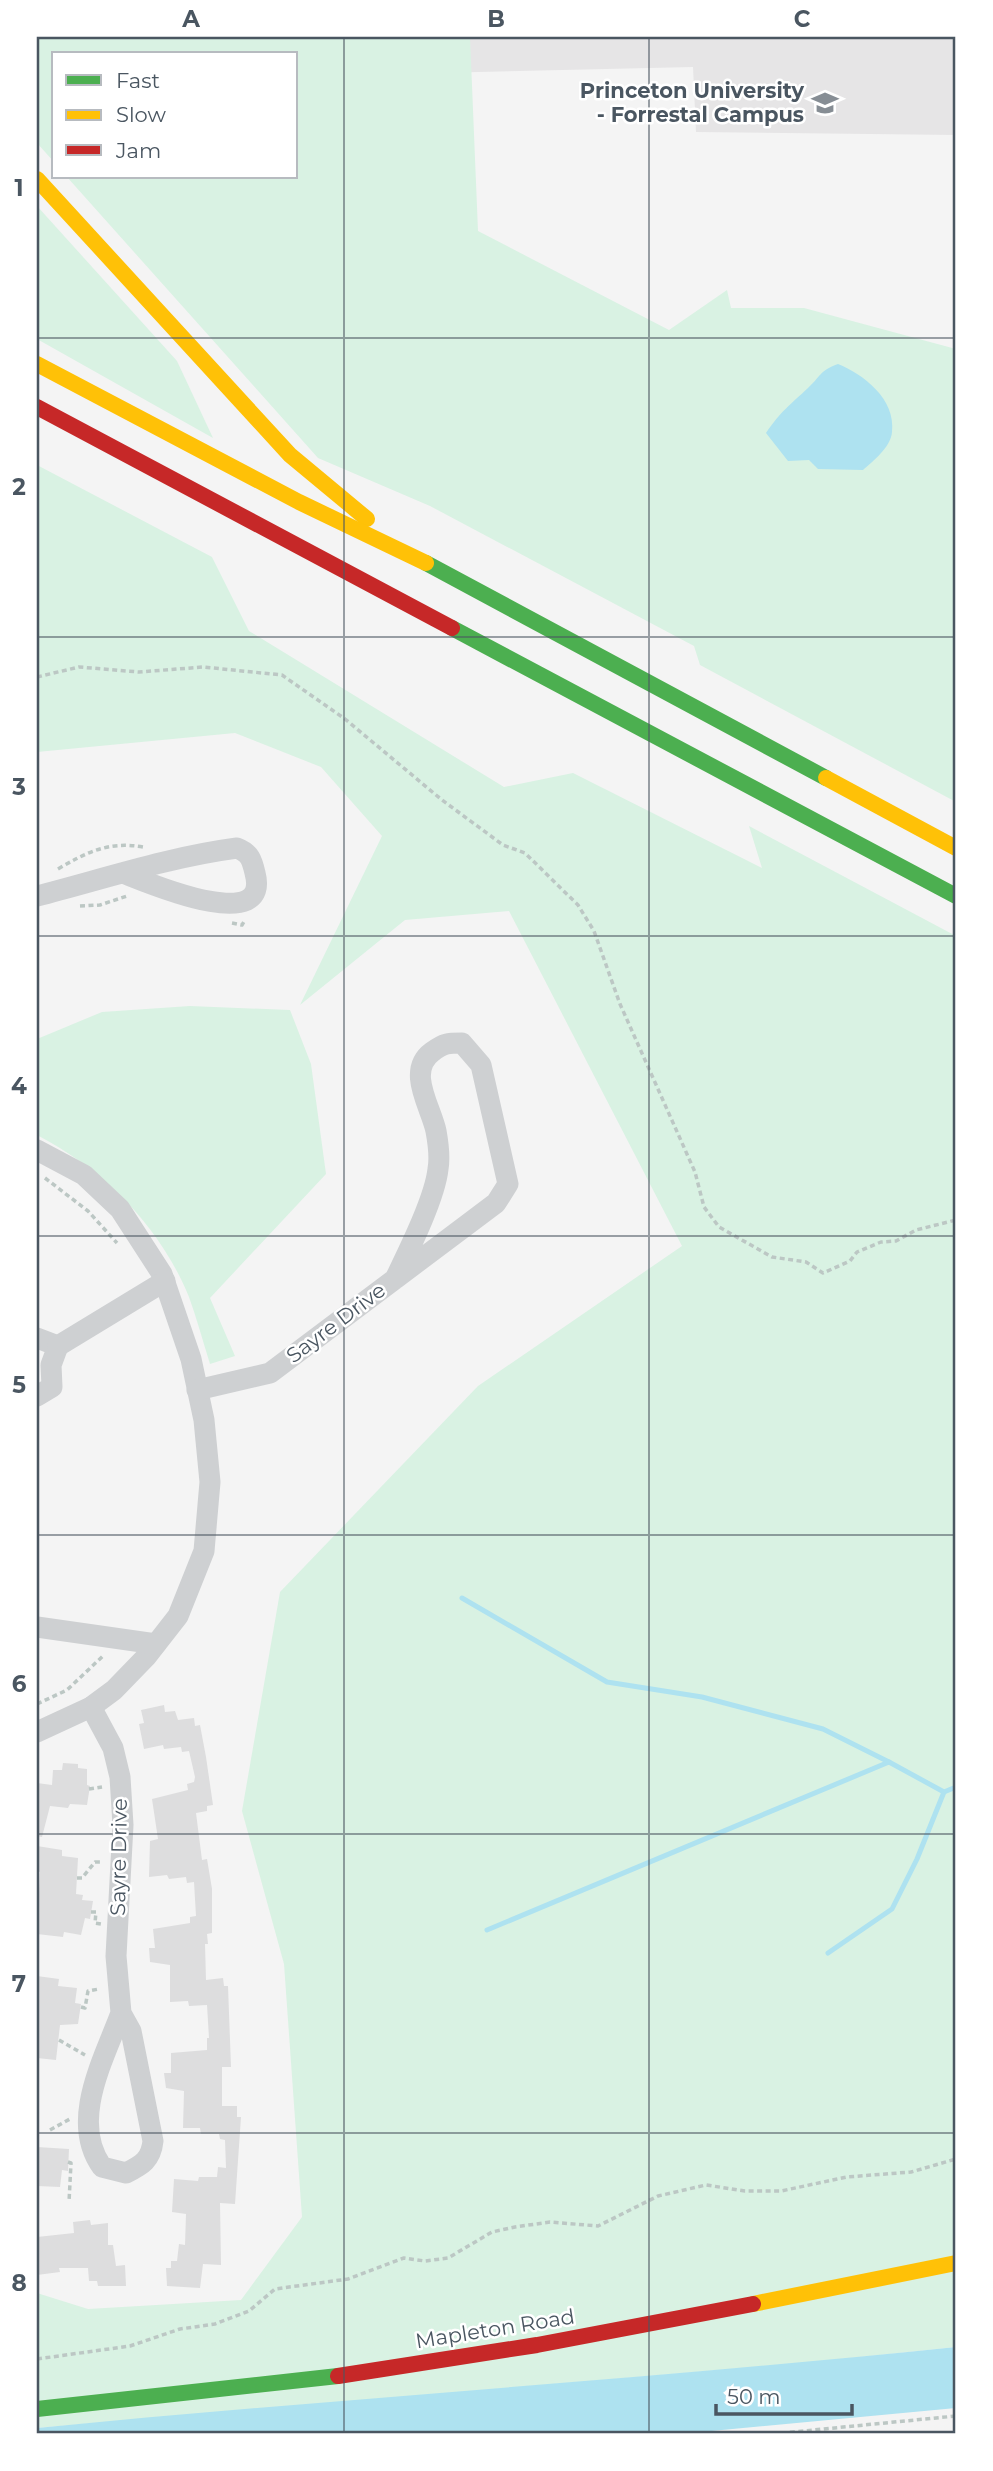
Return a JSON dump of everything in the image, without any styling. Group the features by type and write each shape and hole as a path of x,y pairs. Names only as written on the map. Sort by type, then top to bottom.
{"main road":[{"path":"37,179 290,455 409,554"},
{"path":"37,364 299,502 409,554 955,847"},
{"path":"37,407 956,896"},
{"path":"37,425 107,446"},
{"name":"Mapleton Road","path":"37,2409 284,2383 460,2357 596,2334 956,2263"}],"street":[{"path":"37,897 123,873 195,854 237,848 251,858 256,878 253,892 246,900 228,905 193,898 123,873"},
{"name":"Sayre Drive","path":"197,1390 270,1373 395,1279 496,1203 508,1184 481,1065 462,1044 445,1042 427,1056 420,1071 422,1090 436,1132 438,1170 415,1236 395,1279"},
{"path":"37,1150 84,1175 120,1209 165,1281 191,1359 204,1420 210,1482 204,1551 178,1616 114,1690 91,1707 37,1732"},
{"path":"37,1396 52,1387 51,1365 58,1346 165,1281"},
{"path":"37,1338 58,1346"},
{"path":"37,1627 156,1644"},
{"name":"Sayre Drive","path":"91,1707 113,1748 120,1777 123,1825 116,1956 121,2013 131,2031 153,2141 152,2153 145,2162 126,2173 102,2167 88,2138 94,2083 121,2013"}],"path":[{"path":"37,677 79,667 139,672 203,667 282,674 345,719 443,800 503,845 525,853 578,905 594,931 620,1004 695,1172 704,1207 719,1227 772,1256 806,1262 823,1273 850,1261 857,1252 881,1242 896,1241 916,1230 956,1220"},
{"path":"68,908 100,905 135,895"},
{"path":"227,922 242,925"},
{"path":"37,1174 88,1211 119,1245"},
{"path":"37,1704 67,1690 122,1639"},
{"path":"89,1789 102,1787"},
{"path":"77,1878 82,1878 95,1862 103,1862"},
{"path":"91,1912 96,1912 95,1923 103,1924"},
{"path":"81,2007 85,2008 88,1991 101,1990"},
{"path":"59,2040 65,2041 90,2059"},
{"path":"50,2130 78,2116"},
{"path":"37,2359 130,2346 180,2329 215,2324 248,2311 275,2289 348,2278 404,2258 425,2262 448,2258 492,2232 550,2222 598,2226 659,2196 706,2185 745,2191 781,2191 847,2177 911,2172 956,2159"},
{"path":"68,2162 69,2202"},
{"path":"773,2434 956,2416"}],"shaded area":[{"name":"Princeton University - Forrestal Campus","path":"436,37 956,37 956,135 696,132 693,67 436,73"}],"green space":[{"path":"37,37 470,37 478,231 669,330 727,290 731,308 804,308 956,349 956,802 700,665 694,646 430,506 318,458 68,178 298,178 298,52 52,52 52,160 37,143"},
{"path":"37,206 177,361 213,438 37,339"},
{"path":"37,465 212,557 249,631 504,787 573,773 762,868 749,826 956,936 956,2347 813,2362 37,2428 37,2293 88,2309 241,2300 302,2217 284,1964 242,1811 280,1592 478,1386 682,1246 509,911 405,920 300,1005 382,836 321,767 235,733 37,752"},
{"path":"190,1006 290,1010 311,1064 326,1174 210,1298 235,1356 210,1364 189,1297 177,1271 146,1224 107,1183 85,1165 37,1135 37,1039 102,1012"}],"water":[{"path":"838,364 858,374 876,389 889,409 892,420 891,438 881,453 863,470 818,469 809,460 788,461 766,433 821,374"},
{"path":"956,2347 956,2408 680,2434 37,2434 37,2428"}],"building":[{"path":"164,1705 165,1712 175,1711 178,1720 194,1718 195,1726 200,1725 206,1757 213,1805 207,1806 207,1811 196,1813 202,1860 207,1859 212,1889 212,1933 207,1934 208,1944 205,1944 206,1980 223,1978 224,1986 228,1986 231,2067 222,2067 222,2106 237,2106 237,2117 241,2117 235,2204 220,2203 221,2265 203,2264 200,2288 167,2286 166,2268 171,2268 171,2261 177,2261 179,2244 185,2245 186,2214 172,2212 174,2179 198,2181 199,2177 217,2177 218,2167 226,2168 225,2140 220,2139 219,2134 201,2134 200,2128 183,2128 184,2091 166,2088 164,2073 171,2073 171,2053 207,2050 209,2038 207,2005 189,2006 188,2001 170,2002 170,1965 150,1962 149,1948 155,1948 153,1929 190,1923 190,1917 196,1916 194,1882 187,1883 186,1877 149,1877 150,1841 158,1839 152,1799 188,1790 187,1784 194,1782 195,1777 189,1751 182,1752 181,1747 164,1749 163,1745 144,1749 139,1724 144,1723 141,1710"},
{"path":"63,1763 78,1764 78,1768 87,1769 87,1785 90,1786 87,1805 70,1804 68,1808 50,1806 42,1837 37,1836 37,1783 52,1785 53,1770 62,1770"},
{"path":"37,1846 62,1850 62,1856 78,1858 76,1894 83,1895 82,1900 93,1901 90,1919 85,1918 81,1935 64,1932 63,1937 37,1934 40,1872 37,1871"},
{"path":"37,1976 59,1979 58,1986 77,1988 75,2003 81,2004 78,2024 60,2025 56,2060 37,2058"},
{"path":"37,2147 69,2149 68,2171 62,2170 60,2187 37,2186"},
{"path":"90,2220 91,2225 108,2223 108,2245 113,2245 116,2266 125,2265 126,2286 98,2286 97,2281 89,2281 88,2268 59,2268 60,2272 37,2275 37,2237 74,2233 73,2222"}],"waterway":[{"path":"462,1598 607,1682 702,1697 823,1729 889,1762"},
{"path":"487,1930 889,1762 944,1792 956,1787"},
{"path":"828,1953 892,1909 917,1859 944,1792"}],"traffic: fast":[{"path":"426,563 826,778"},
{"path":"452,628 956,896"},
{"path":"37,2409 338,2376"}],"traffic: slow":[{"path":"37,179 290,455 367,519"},
{"path":"37,364 299,502 426,563"},
{"path":"826,778 956,848"},
{"path":"753,2304 956,2263"}],"traffic: jam":[{"path":"37,407 452,628"},
{"path":"338,2376 537,2345 753,2304"}],"place":[{"name":"Princeton University - Forrestal Campus","path":"825,103"}]}
